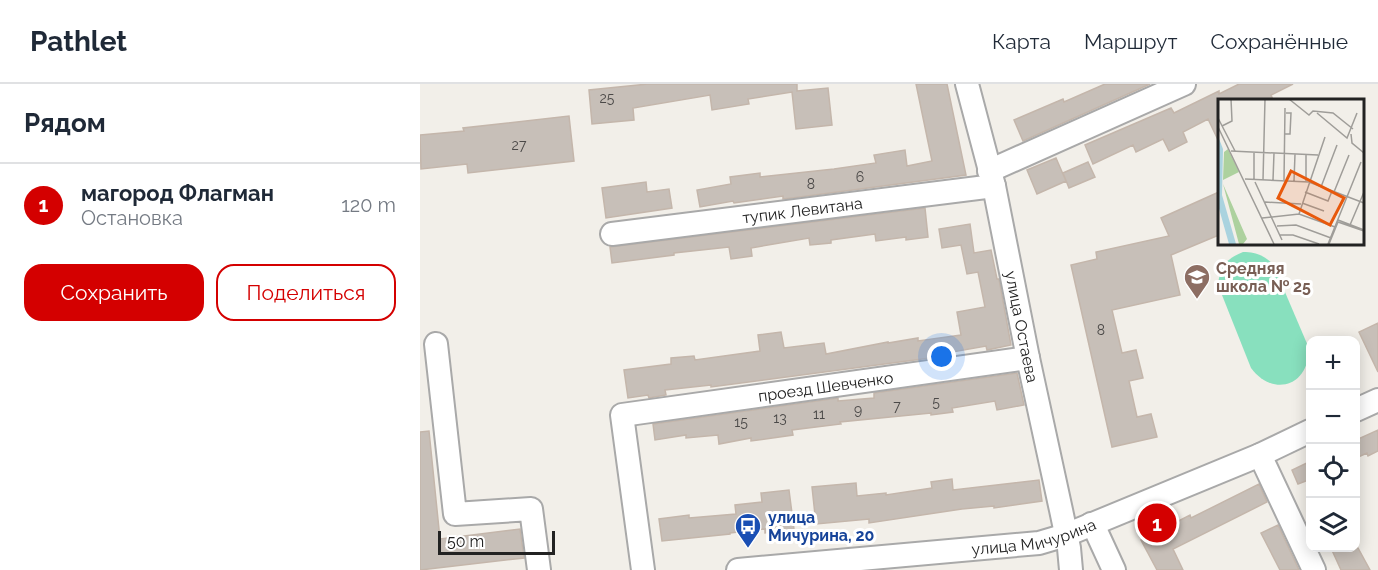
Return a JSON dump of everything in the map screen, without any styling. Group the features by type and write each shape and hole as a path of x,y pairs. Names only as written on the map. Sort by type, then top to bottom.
{"street":[{"name":"улица Остаева","path":"967,84 992,179 1066,535 1071,570"},
{"name":"тупик Левитана","path":"612,234 992,179 1184,84"},
{"path":"436,344 455,514 531,509 539,570"},
{"name":"проезд Шевченко","path":"643,570 622,415 1028,358"},
{"path":"1360,408 1378,400"},
{"name":"улица Мичурина","path":"738,570 827,566 1040,543 1066,535 1260,455 1306,433"},
{"path":"1260,455 1314,570"},
{"path":"1091,524 1114,570"}],"green space":[{"path":"1243,252 1252,253 1266,258 1273,264 1306,341 1304,370 1290,383 1280,385 1270,383 1260,378 1251,368 1218,285 1220,273 1232,257"}],"building":[{"path":"648,84 797,84 797,91 828,88 832,125 796,129 792,92 748,99 749,104 712,110 710,95 633,108 634,120 592,124 589,90"},
{"path":"916,84 947,84 966,175 792,198 783,199 783,196 700,207 697,190 731,184 730,177 760,173 760,177 876,163 874,155 905,150 907,166 932,161"},
{"path":"1105,84 1150,84 1023,141 1014,120"},
{"path":"1239,84 1293,84 1271,95 1273,99 1218,99 1218,140 1208,119 1183,132 1187,142 1169,151 1163,139 1136,152 1133,145 1093,164 1085,145 1171,108 1174,113 1219,91 1219,94"},
{"path":"569,116 574,161 468,173 467,164 421,169 420,135"},
{"path":"1056,158 1066,181 1037,194 1027,170"},
{"path":"1088,162 1095,177 1069,188 1063,173"},
{"path":"646,182 647,192 669,189 672,208 606,218 602,188"},
{"path":"1218,192 1218,235 1171,255 1180,295 1112,310 1122,353 1136,350 1143,378 1129,381 1137,417 1151,414 1157,437 1112,447 1071,265 1097,259 1096,252 1169,236 1161,218"},
{"path":"925,208 928,237 876,241 875,234 810,245 809,238 751,248 752,256 731,259 729,247 612,263 610,247"},
{"path":"970,224 974,253 991,250 997,279 999,279 1011,345 987,350 986,346 952,352 953,355 711,387 711,385 665,390 666,395 649,398 648,395 628,398 624,370 671,364 671,358 694,356 695,360 760,351 758,335 781,332 784,348 824,343 826,354 888,342 918,338 918,341 961,335 957,312 985,307 978,272 967,274 961,245 942,248 939,229"},
{"path":"1378,323 1378,372 1359,332"},
{"path":"1017,373 1024,405 997,410 995,401 952,408 953,412 931,415 931,413 840,422 841,424 792,430 793,435 751,441 751,438 719,444 718,435 686,438 686,435 655,440 653,424 838,398 838,401 874,398 874,393"},
{"path":"1378,430 1378,451 1368,456 1367,453 1360,456 1360,438"},
{"path":"429,431 440,539 520,529 524,558 420,570 420,432"},
{"path":"1306,463 1306,481 1298,484 1292,470"},
{"path":"952,479 953,490 1039,480 1042,501 994,508 994,506 962,509 869,523 869,519 816,524 812,487 856,483 857,496 886,493 886,495 932,488 931,482"},
{"path":"1259,484 1267,502 1173,549 1183,570 1157,570 1141,540"},
{"path":"789,490 794,529 765,533 765,529 662,541 659,519 689,515 689,518 736,514 735,505 762,502 761,493"},
{"path":"1278,525 1299,570 1280,570 1261,533"},
{"path":"1333,552 1360,552 1370,570 1341,570"}],"place":[{"name":"Средняя школа № 25","path":"1197,300"},
{"name":"магород Флагман","path":"1157,523"},
{"name":"улица Мичурина, 20","path":"748,549"}]}
